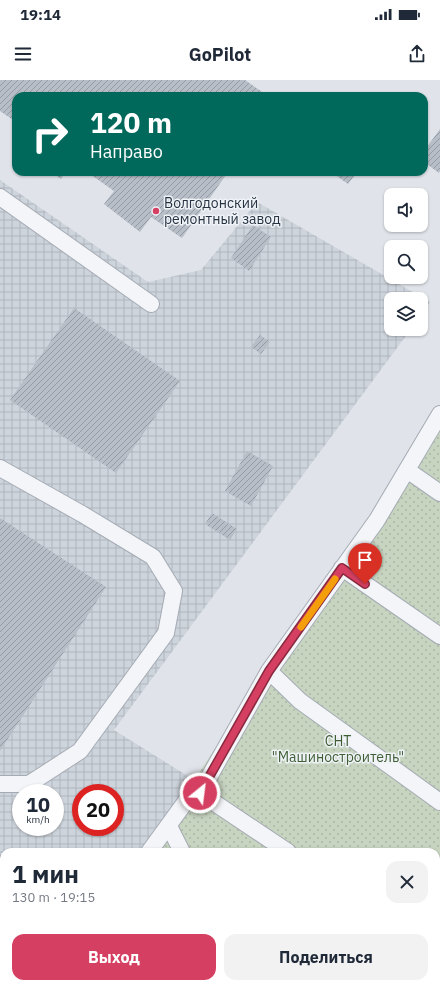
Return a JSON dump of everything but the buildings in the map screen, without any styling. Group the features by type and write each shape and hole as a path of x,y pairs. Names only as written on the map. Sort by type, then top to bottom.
{"lane":[{"path":"0,197 151,304"},
{"path":"152,848 189,797 200,793 269,671 377,520 440,414"},
{"path":"0,468 82,514 153,557 174,591 166,633 80,751 29,784 0,784"},
{"path":"407,470 440,493"},
{"path":"342,568 440,636"},
{"path":"269,671 300,701 440,802"},
{"path":"200,793 282,848"},
{"path":"168,826 180,848"}],"shaded area":[{"path":"0,180 148,282 201,270 257,202 384,275 384,284 399,284 413,292 384,292 384,336 406,336 114,730 191,778 146,848 0,848"}],"green space":[{"name":"СНТ \"Машиностроитель\"","path":"440,412 440,848 149,848"}],"slow traffic":[{"path":"301,627 335,579"}],"place":[{"name":"Волгодонский ремонтный завод","path":"156,211"}],"route":[{"path":"200,793 269,671 342,568 365,584"}]}
